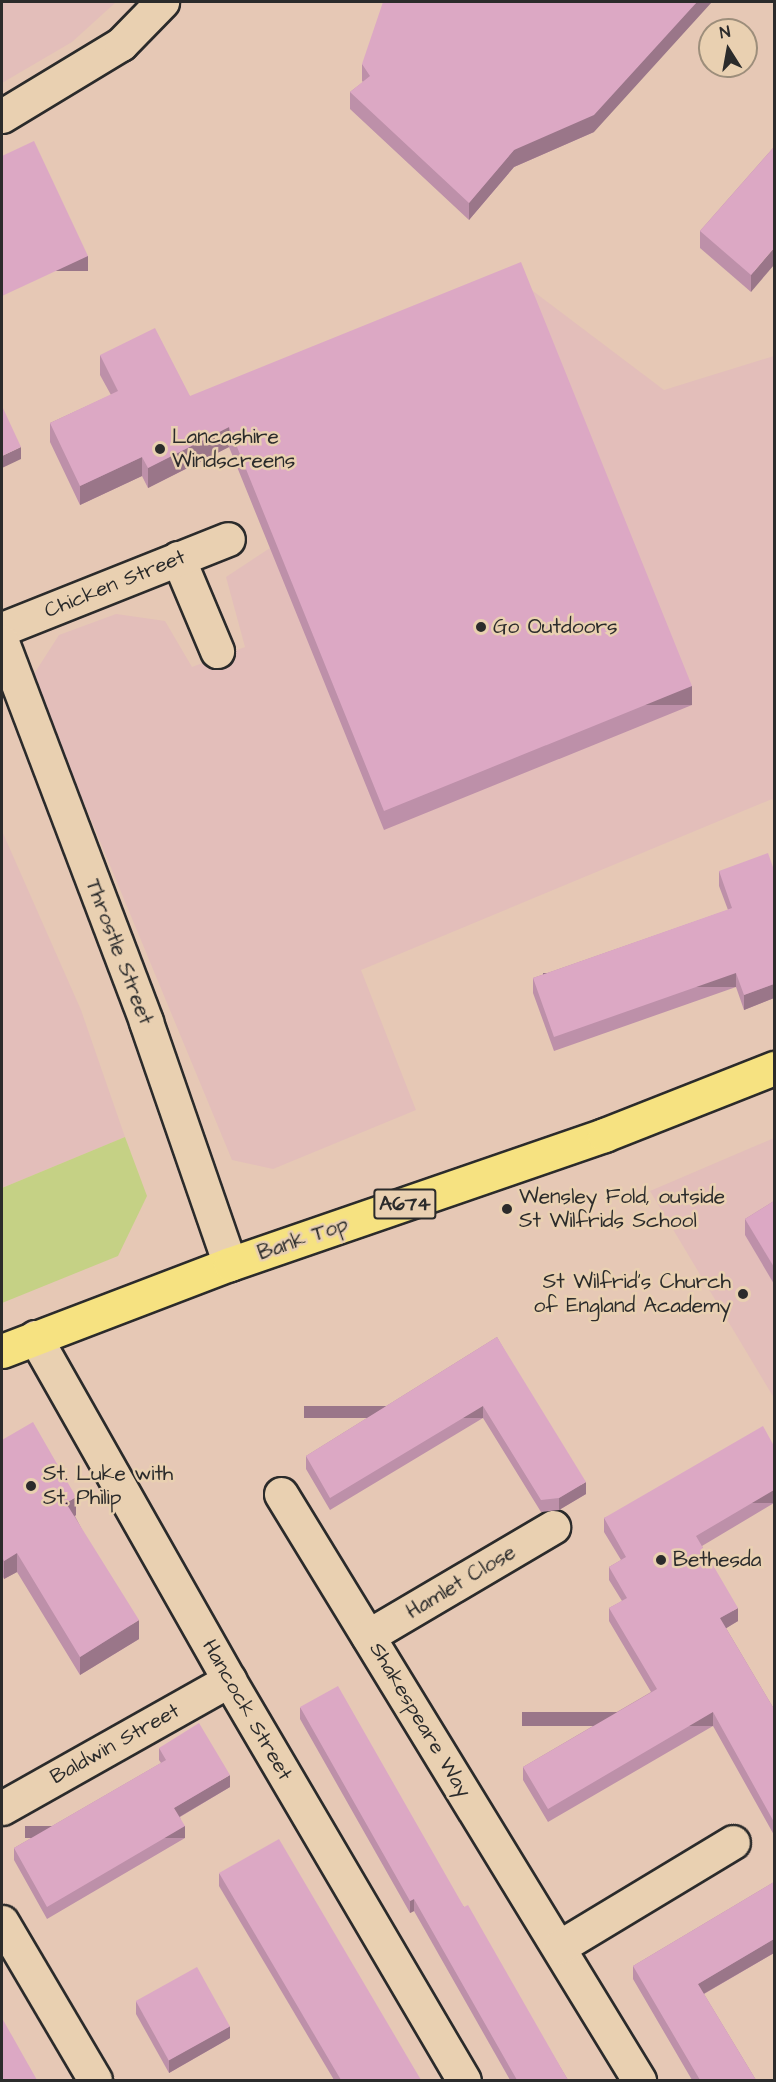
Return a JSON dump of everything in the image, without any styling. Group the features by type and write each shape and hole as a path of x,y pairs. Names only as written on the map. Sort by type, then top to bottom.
{"main road":[{"name":"Bank Top","path":"2,1351 230,1264 604,1135 774,1068"}],"street":[{"path":"2,116 121,44 162,2"},
{"name":"Chicken Street","path":"2,629 228,539"},
{"path":"178,558 217,651"},
{"name":"Throstle Street","path":"2,642 146,1022 230,1264"},
{"name":"Hancock Street","path":"35,1337 229,1680 464,2080"},
{"name":"Shakespeare Way","path":"282,1494 639,2080"},
{"name":"Hamlet Close","path":"368,1636 553,1527"},
{"name":"Baldwin Street","path":"2,1808 229,1680"},
{"path":"559,1947 733,1842"},
{"path":"2,1922 95,2080"}],"shaded area":[{"path":"2,2 116,2 72,42 2,83"},
{"path":"521,282 664,390 774,356 774,802 772,799 361,970 416,1110 273,1169 232,1160 32,677 59,635 116,614 165,621 192,667 245,647 226,577 270,548"},
{"path":"2,831 81,1010 125,1137 2,1188"},
{"name":"St Wilfrid's Church of England Academy","path":"774,1138 774,1398 650,1191"}],"green space":[{"path":"125,1137 147,1196 118,1256 2,1303 2,1188"}],"building":[{"path":"383,2 697,2 594,115 514,150 469,203 350,92 370,76 362,64"},
{"path":"34,141 88,256 2,296 2,156"},
{"path":"774,147 774,248 751,275 700,231"},
{"name":"Go Outdoors","path":"521,262 692,686 384,811 229,427 148,468 142,457 80,486 50,423 118,391 100,355 155,328 190,396"},
{"path":"2,406 21,447 2,456"},
{"path":"768,853 774,870 774,984 744,995 736,973 554,1037 533,978 732,908 719,871"},
{"path":"774,1201 774,1267 745,1219"},
{"path":"497,1337 586,1482 559,1498 541,1500 483,1406 330,1498 306,1456"},
{"path":"33,1422 76,1497 66,1503 139,1620 80,1657 17,1553 4,1561 2,1557 2,1440"},
{"path":"763,1426 774,1446 774,1490 696,1536 738,1608 720,1618 774,1709 774,1822 713,1712 548,1809 523,1767 657,1689 609,1608 627,1598 609,1567 626,1557 604,1518"},
{"path":"338,1686 464,1907 468,1905 568,2080 517,2080 414,1899 410,1901 300,1707"},
{"path":"199,1723 230,1775 174,1808 185,1826 47,1907 14,1848 166,1760 159,1748"},
{"path":"279,1839 421,2080 341,2080 219,1873"},
{"path":"774,1882 774,1939 698,1984 756,2080 700,2080 633,1966"},
{"path":"197,1967 230,2026 169,2060 136,2001"},
{"path":"2,2018 37,2080 2,2080"}],"place":[{"name":"Lancashire Windscreens","path":"160,449"},
{"name":"Go Outdoors","path":"481,627"},
{"name":"Wensley Fold, outside St Wilfrids School","path":"507,1209"},
{"name":"St Wilfrid's Church of England Academy","path":"743,1294"},
{"name":"St. Luke with St. Philip","path":"31,1486"},
{"name":"Bethesda","path":"661,1560"}]}
